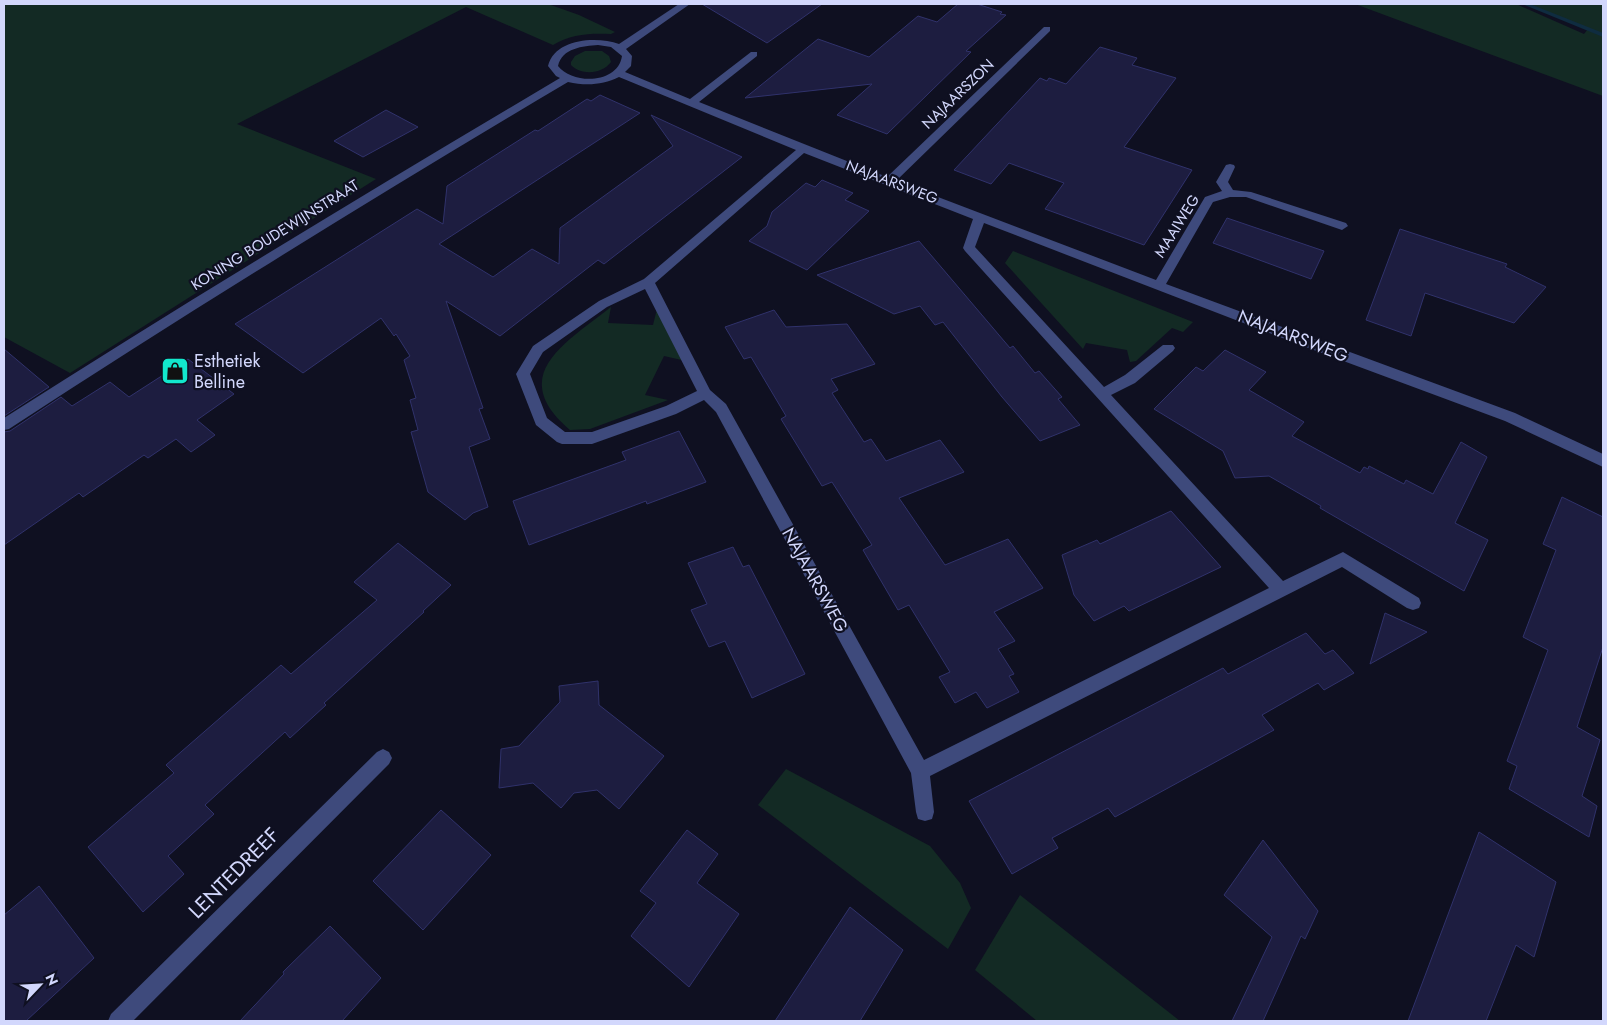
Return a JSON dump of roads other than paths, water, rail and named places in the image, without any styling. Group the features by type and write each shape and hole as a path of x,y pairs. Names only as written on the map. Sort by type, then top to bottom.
{"street":[{"path":"620,48 684,4"},
{"name":"NAJAARSZON","path":"890,181 1047,29"},
{"path":"596,42 620,48 627,56 628,60 623,69 618,73 593,82 566,79 560,75 554,66 554,61 562,51 577,44 596,42"},
{"path":"693,102 754,54"},
{"name":"NAJAARSWEG","path":"618,73 693,102 803,149 1308,343 1510,417 1577,447 1603,462"},
{"name":"KONING BOUDEWIJNSTRAAT","path":"4,425 173,316 566,79"},
{"path":"705,393 671,410 592,438 562,438 541,421 523,374 538,349 603,304 648,282 803,149"},
{"name":"MAAIWEG","path":"1158,285 1209,200 1229,193 1222,182 1230,167"},
{"path":"1229,193 1247,194 1342,226"},
{"path":"980,216 969,248 1281,590"},
{"name":"NAJAARSWEG","path":"648,282 705,393 721,408 920,771 925,812"},
{"path":"1102,394 1130,379 1168,348"},
{"path":"920,771 1344,559 1413,603"},
{"name":"LENTEDREEF","path":"118,1021 383,758"}],"waterway":[{"path":"1525,4 1603,35"}],"place":[{"name":"Esthetiek Belline","path":"175,371"}]}
